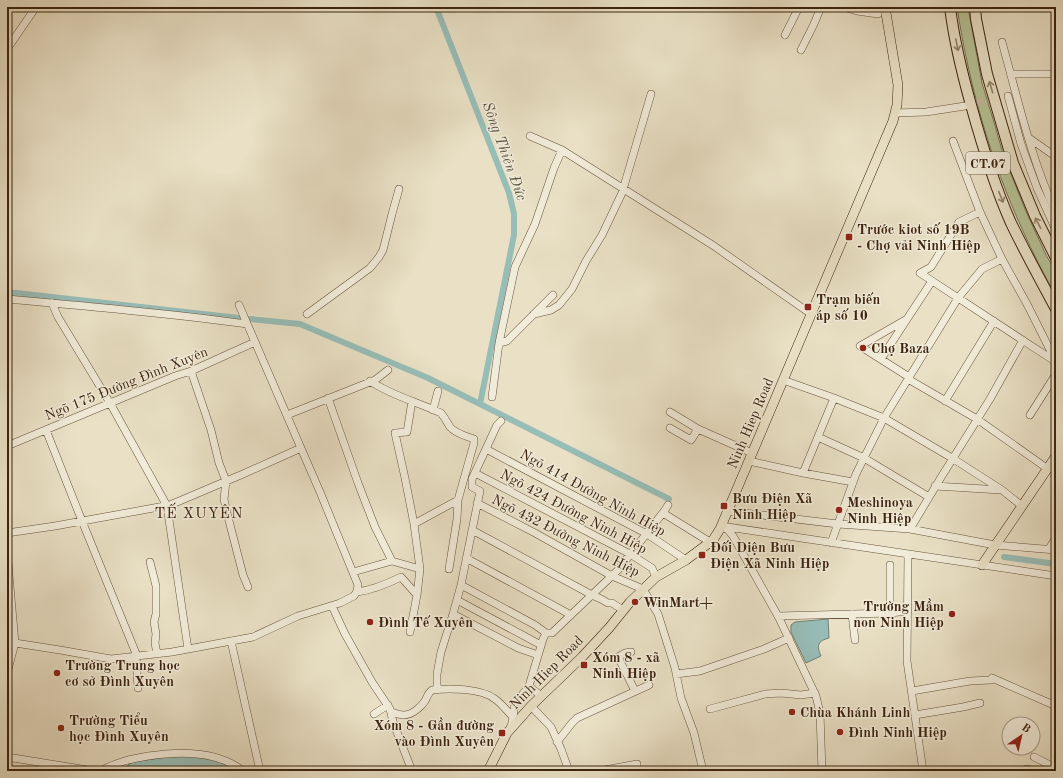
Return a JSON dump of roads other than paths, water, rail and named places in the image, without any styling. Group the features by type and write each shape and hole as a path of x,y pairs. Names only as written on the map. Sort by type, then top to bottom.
{"highway":[{"name":"CT.07","path":"950,7 963,76 989,168 1011,222 1056,309"},
{"name":"CT.07","path":"975,7 987,74 1013,163 1035,216 1056,258"}],"main road":[{"name":"Ninh Hiep Road","path":"488,771 507,733 531,706 582,657 643,589 656,577 686,560 713,540 721,526 886,138 895,113 898,85 885,7"},
{"path":"982,565 1056,456"}],"street":[{"path":"7,49 36,7"},
{"path":"785,35 799,7"},
{"path":"801,50 821,7"},
{"path":"843,7 878,14"},
{"path":"1002,42 1028,138 1048,196 1056,213"},
{"path":"1011,74 1056,74"},
{"path":"534,314 551,310 559,305 572,289 586,261 602,236 623,189 651,94"},
{"path":"1016,94 1004,97 1037,188 1056,230"},
{"path":"895,113 926,112 965,106"},
{"path":"530,136 562,150 714,246 811,314"},
{"path":"1028,138 1055,153"},
{"path":"953,141 980,212 1002,259 1028,306 1056,362"},
{"path":"492,397 499,343 515,267 535,224 554,168 562,150"},
{"path":"306,314 370,268 380,257 399,189"},
{"path":"980,212 959,222 931,267 920,274 1056,362"},
{"path":"831,543 853,482 864,458 884,418 908,378 958,298 982,269 1002,259"},
{"path":"881,359 932,281"},
{"path":"499,343 507,341 553,295"},
{"path":"7,299 134,310 247,324"},
{"path":"52,303 58,317 110,403 168,506 188,649"},
{"path":"15,643 111,659 157,654 253,637 298,616 340,603 354,596 357,592 358,585 353,572 239,305"},
{"path":"907,319 860,346 908,378 977,419 1048,469"},
{"path":"945,401 994,321"},
{"path":"910,529 952,458 990,399 1023,340"},
{"name":"Ngõ 175 Đường Đình Xuyên","path":"7,446 175,376 191,371 255,342"},
{"path":"287,415 375,380 388,370"},
{"path":"191,371 211,430 219,463 226,481 224,499 243,575 248,587"},
{"path":"1030,415 1056,374"},
{"path":"783,380 884,418 952,458 1002,490 1022,506"},
{"path":"370,382 412,402 441,413 456,433 474,439 458,500 457,519 449,569"},
{"path":"433,410 438,391"},
{"path":"328,398 366,505 392,561"},
{"path":"803,473 834,398"},
{"path":"410,632 420,569 414,524 395,433 407,432 412,402"},
{"path":"670,412 750,457 803,473 853,482"},
{"path":"434,690 441,652 461,584 480,491 472,487 472,479 497,425 501,421"},
{"path":"670,428 691,440 698,429"},
{"path":"46,430 136,656 138,688"},
{"path":"818,437 864,458 929,497"},
{"path":"7,533 168,506 301,448"},
{"name":"Ngõ 414 Đường Ninh Hiệp","path":"486,449 647,534 686,560"},
{"name":"Ngõ 424 Đường Ninh Hiệp","path":"475,473 630,554 652,568 656,577"},
{"path":"935,486 1002,490"},
{"path":"414,524 458,500"},
{"name":"Ngõ 432 Đường Ninh Hiệp","path":"477,503 612,576 643,589"},
{"path":"461,584 535,625 546,633 552,633 618,570 668,505"},
{"path":"727,511 838,524 910,529 995,545 1052,550 1056,537"},
{"path":"663,513 710,542"},
{"path":"721,526 1056,576"},
{"path":"721,526 734,536 778,616 815,693 820,713 822,771"},
{"path":"472,530 592,595 608,603 612,602 623,610"},
{"path":"7,552 15,643 7,673"},
{"path":"908,554 907,661 923,771"},
{"path":"466,558 571,615"},
{"path":"353,572 392,561 420,569"},
{"path":"150,562 156,586 156,614 154,622 157,654"},
{"path":"890,565 890,613"},
{"path":"357,592 386,584 401,577 417,595"},
{"path":"643,589 658,614 676,674 681,698 694,734 703,771"},
{"path":"457,600 541,645"},
{"path":"332,606 345,634 372,682 389,708 412,771"},
{"path":"778,616 890,613 908,611"},
{"path":"453,614 518,648 538,655"},
{"path":"852,614 855,640"},
{"path":"507,733 512,724 515,704 529,686 546,633"},
{"path":"676,674 700,671 764,649 789,638"},
{"path":"231,641 260,771"},
{"path":"631,652 625,653 618,657 635,691"},
{"path":"912,691 970,681 992,679 1056,706"},
{"path":"557,742 577,718 649,685"},
{"path":"529,686 541,696"},
{"path":"389,708 402,715 405,715 412,712 424,702 428,694 434,690 472,690 496,699 513,717"},
{"path":"710,708 765,694 781,693 801,695 815,693"},
{"path":"915,715 980,703"},
{"path":"531,706 551,727 569,771"},
{"path":"374,714 389,708"},
{"path":"101,771 109,766 126,760 172,753 202,754 217,757 243,771"},
{"path":"7,757 94,771"},
{"path":"1034,757 1056,768"},
{"path":"599,771 637,764"},
{"path":"1018,771 1028,769"}],"water":[{"path":"828,619 829,638 820,642 818,646 821,656 806,663 791,632 791,625 795,622"},
{"path":"192,756 220,761 239,771 126,771 128,765 133,762 167,757"}],"waterway":[{"name":"Sông Thiên Đức","path":"436,7 509,193 514,214 514,235 480,404"},
{"path":"7,292 239,318"},
{"path":"250,319 300,324 428,378 669,499"},
{"path":"1004,557 1056,564"}],"tunnel":[{"path":"967,105 1000,97"}],"place":[{"name":"Trước kiot số 19B - Chợ vải Ninh Hiệp","path":"849,237"},
{"name":"Trạm biến áp số 10","path":"808,307"},
{"name":"Chợ Baza","path":"863,348"},
{"name":"Bưu Điện Xã Ninh Hiệp","path":"724,506"},
{"name":"Meshinoya Ninh Hiệp","path":"839,510"},
{"name":"Đối Diện Bưu Điện Xã Ninh Hiệp","path":"702,555"},
{"name":"WinMart+","path":"635,602"},
{"name":"Trường Mầm non Ninh Hiệp","path":"952,614"},
{"name":"Đình Tế Xuyên","path":"370,622"},
{"name":"Xóm 8 - xã Ninh Hiệp","path":"584,665"},
{"name":"Trường Trung học cơ sở Đình Xuyên","path":"57,673"},
{"name":"Chùa Khánh Linh","path":"792,712"},
{"name":"Trường Tiểu học Đình Xuyên","path":"61,728"},
{"name":"Đình Ninh Hiệp","path":"840,732"},
{"name":"Xóm 8 - Gần đường vào Đình Xuyên","path":"502,733"}],"district":[{"name":"TẾ XUYÊN","path":"199,513"}]}
